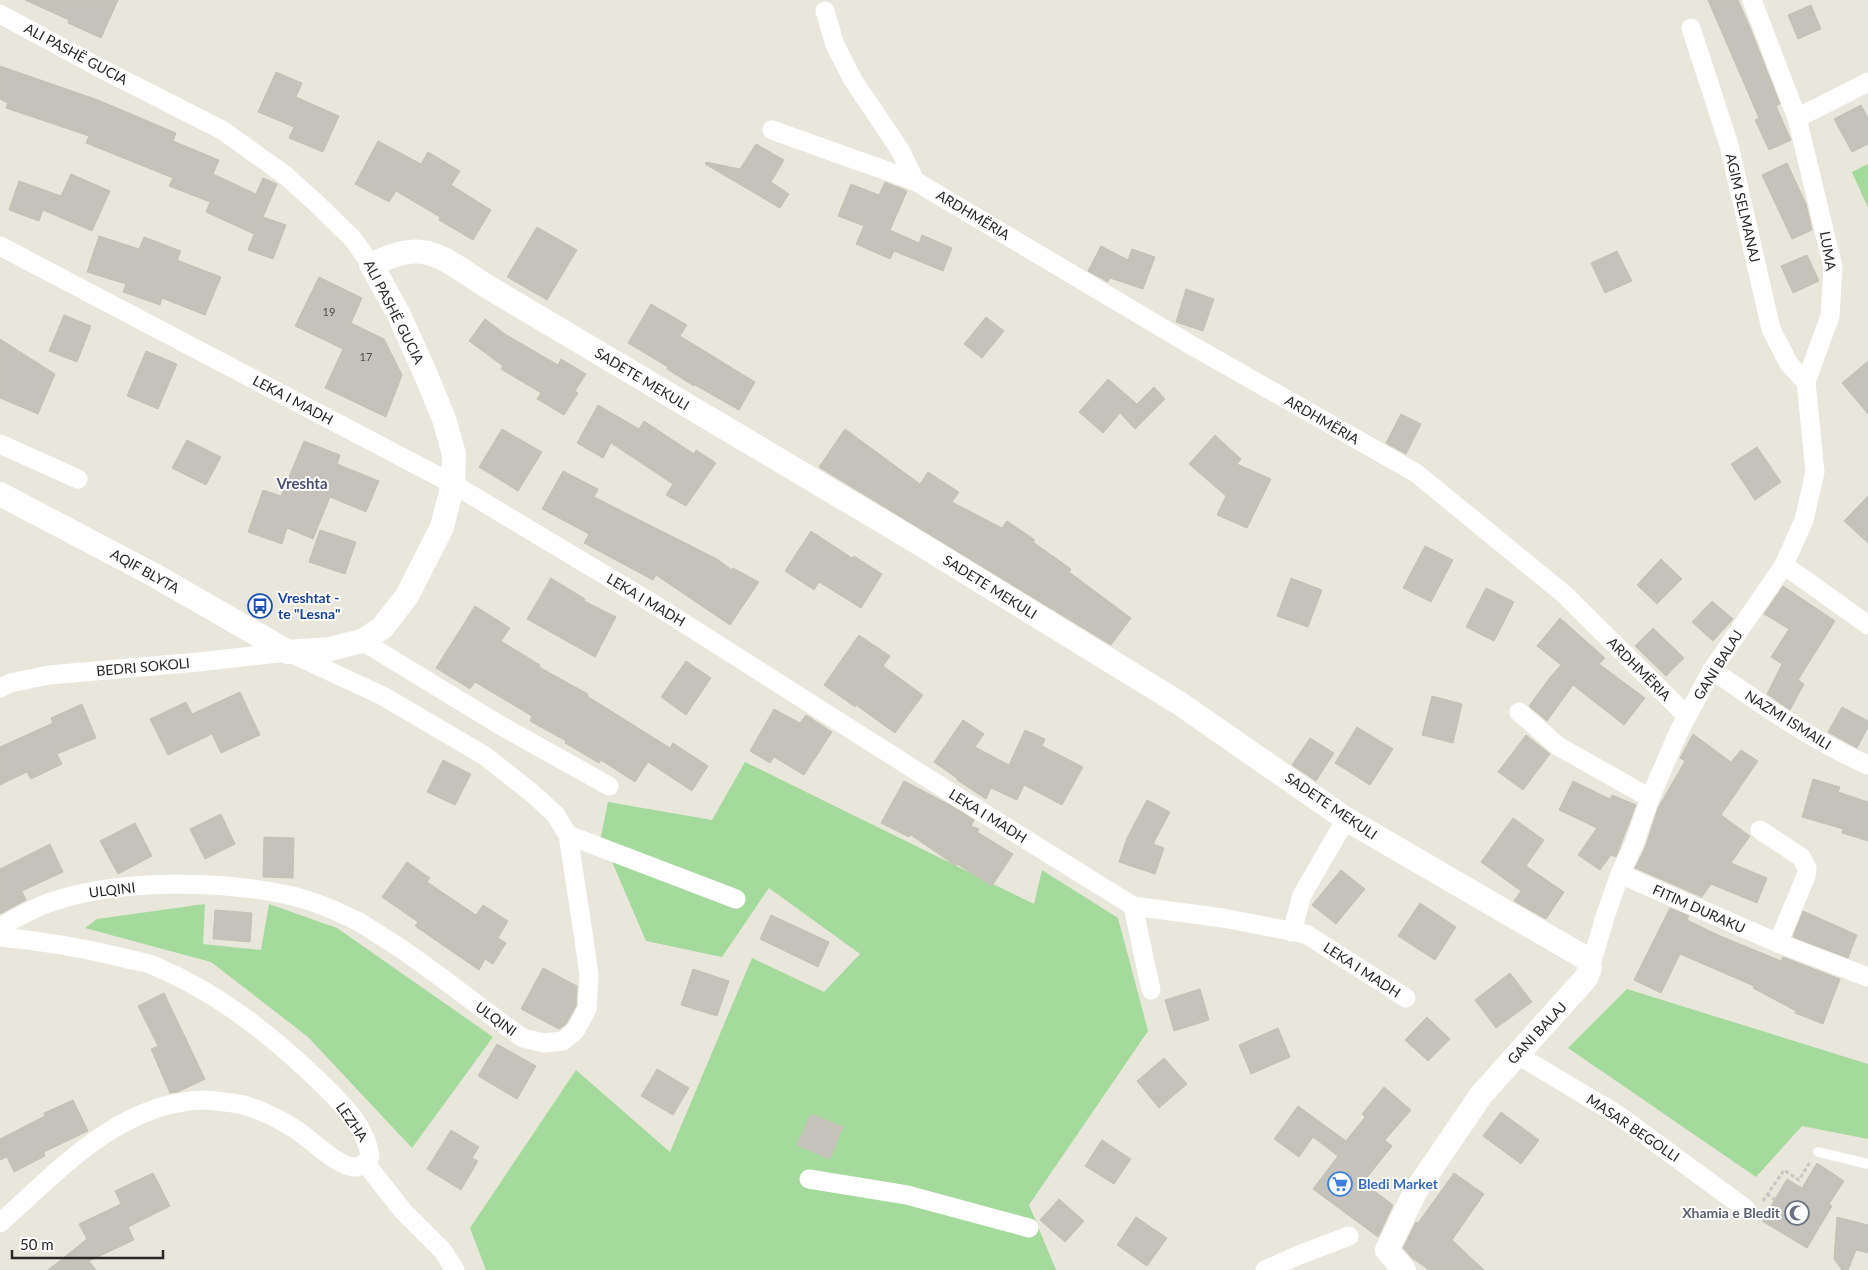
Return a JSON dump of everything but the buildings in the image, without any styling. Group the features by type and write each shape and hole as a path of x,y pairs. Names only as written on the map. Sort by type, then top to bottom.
{"street":[{"name":"LUMA","path":"1752,0 1797,118 1833,267 1830,316 1806,382"},
{"path":"825,11 835,45 853,80 900,150 915,181"},
{"name":"ALI PASHË GUCIA","path":"0,14 98,67 222,130 285,175 352,238 371,264 399,316 426,374 444,419 454,454 453,484 442,527 407,596 382,628 362,641 330,649 288,652"},
{"name":"AGIM SELMANAJ","path":"1691,28 1729,145 1771,329 1789,364 1806,382"},
{"path":"1797,118 1868,82"},
{"name":"ARDHMËRIA","path":"772,130 915,181 1191,345 1416,473 1564,594 1687,716"},
{"name":"LEKA I MADH","path":"0,246 453,484 660,608 1133,906 1223,918 1306,934 1406,998"},
{"name":"SADETE MEKULI","path":"371,264 408,252 427,253 444,259 912,539 1179,703 1346,819 1578,953 1587,959 1590,968"},
{"name":"GANI BALAJ","path":"1404,1270 1387,1250 1421,1184 1481,1095 1586,978 1620,874 1634,844 1650,798 1687,716 1712,670 1784,565 1804,520 1815,472 1806,382"},
{"path":"0,444 78,479"},
{"name":"AQIF BLYTA","path":"0,494 154,575 288,652"},
{"path":"1784,565 1868,625"},
{"path":"362,641 498,724 609,786"},
{"name":"BEDRI SOKOLI","path":"0,688 10,683 49,675 288,652"},
{"name":"ULQINI","path":"0,927 35,909 75,895 121,887 172,885 248,888 289,895 327,908 360,923 413,957 485,1012 523,1038 544,1043 563,1041 575,1031 587,1009 589,976 568,835 555,814 485,756 383,696 288,652"},
{"name":"NAZMI ISMAILI","path":"1712,670 1760,703 1835,749 1868,765"},
{"path":"1519,712 1558,746 1650,798"},
{"path":"1292,932 1302,895 1346,819"},
{"path":"1760,830 1801,857 1807,868 1806,876 1778,943"},
{"path":"568,835 736,899"},
{"name":"FITIM DURAKU","path":"1620,874 1778,943 1868,977"},
{"path":"1133,906 1151,990"},
{"path":"35,909 32,918 33,927 37,935 47,942"},
{"name":"LEZHA","path":"0,937 47,942 107,954 155,966 194,984 240,1013 290,1053 334,1096 358,1125 369,1146 370,1157 366,1164 355,1167 344,1164 268,1113 236,1104 203,1100 170,1104 136,1117 104,1134 69,1161 0,1224"},
{"name":"MASAR BEGOLLI","path":"1516,1054 1618,1115 1746,1209"},
{"path":"366,1164 403,1212 444,1250 455,1270"},
{"path":"809,1179 907,1195 1028,1228"},
{"path":"1265,1270 1298,1255 1349,1236"}],"lane":[{"path":"1818,1152 1868,1164"}],"path":[{"path":"1746,1209 1754,1214 1784,1170 1799,1180 1818,1152"},
{"path":"1767,1194 1775,1200"}],"green space":[{"path":"1868,164 1868,208 1852,172"},
{"path":"745,762 1034,904 1042,870 1118,918 1148,1031 1029,1205 1056,1270 486,1270 470,1228 576,1070 670,1152 752,958 824,992 860,954 769,888 722,957 646,941 601,836 608,802 712,820"},
{"path":"205,904 203,944 261,950 269,904 337,928 493,1037 412,1148 308,1037 211,962 85,928 97,919"},
{"path":"1627,989 1868,1064 1868,1139 1802,1126 1756,1177 1568,1048"}],"place":[{"name":"Vreshtat - te \"Lesna\"","path":"260,606"},
{"name":"Bledi Market","path":"1340,1184"},
{"name":"Xhamia e Bledit","path":"1797,1213"}],"district":[{"name":"Vreshta","path":"302,484"}]}
